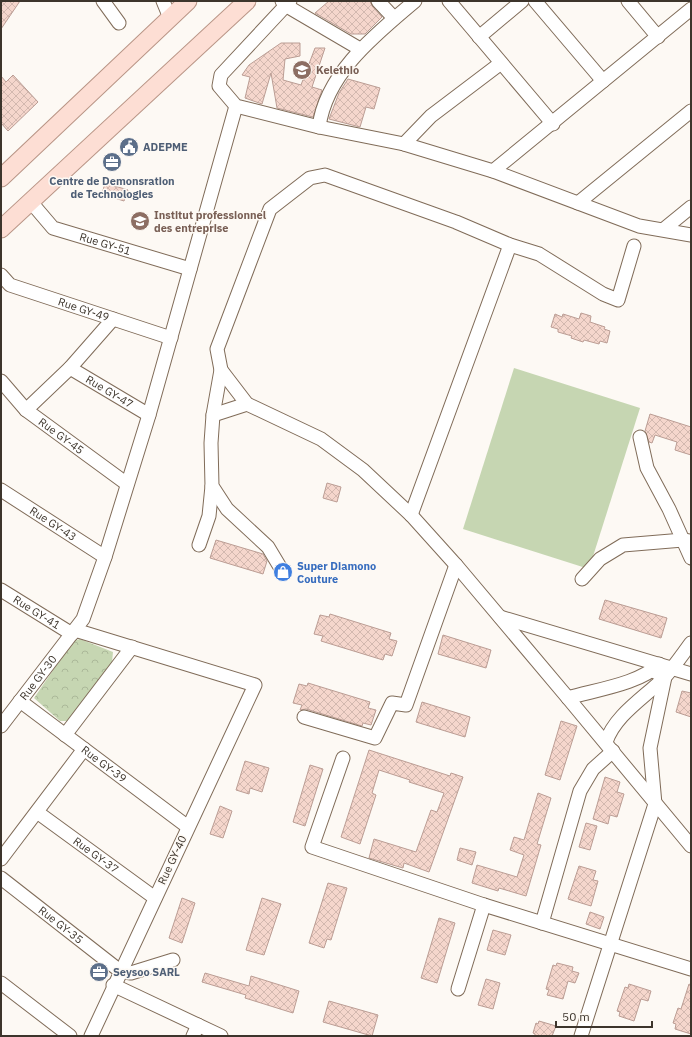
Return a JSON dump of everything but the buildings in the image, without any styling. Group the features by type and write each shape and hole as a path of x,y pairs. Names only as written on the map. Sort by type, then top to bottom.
{"main road":[{"path":"1,178 188,1"},
{"path":"1,228 247,1"}],"street":[{"path":"102,1 118,23"},
{"path":"163,1 170,18"},
{"path":"378,1 394,18"},
{"path":"319,127 327,94 360,49 415,1"},
{"path":"449,1 553,124"},
{"path":"479,36 522,1"},
{"path":"535,1 603,81"},
{"path":"628,1 658,37"},
{"path":"360,49 286,2 221,75 219,86 236,106 319,127 404,144 493,171 638,226 664,229 691,235"},
{"path":"493,171 553,124 691,9"},
{"path":"404,144 431,116 501,63"},
{"name":"Rue GY-30","path":"1,726 83,619 105,557 149,415 236,106"},
{"path":"578,203 691,111"},
{"path":"199,545 209,516 212,486 210,443 213,415 221,370 217,349 270,209 310,178 324,175 456,222 510,245 539,254 603,294 618,300 634,246"},
{"name":"Rue GY-51","path":"30,201 53,228 190,269"},
{"path":"664,229 691,207"},
{"path":"411,515 510,245"},
{"name":"Rue GY-49","path":"1,275 10,286 171,338"},
{"path":"26,410 70,368 113,319"},
{"name":"Rue GY-47","path":"70,368 149,415"},
{"path":"221,370 247,404 321,439 363,470 411,515 500,617 691,846"},
{"name":"Rue GY-45","path":"1,381 26,410 127,484"},
{"path":"213,415 247,404"},
{"path":"640,437 647,468 687,541 691,558"},
{"path":"212,486 228,509 268,547 283,572"},
{"name":"Rue GY-43","path":"1,490 105,557"},
{"path":"582,579 600,559 622,545 687,541"},
{"path":"304,717 375,738 392,703 406,705 456,565"},
{"name":"Rue GY-41","path":"1,590 73,632 132,647 255,685"},
{"path":"500,617 668,672 691,674"},
{"path":"542,923 580,791 609,746 609,733 618,720 668,672 691,643"},
{"path":"65,735 132,647"},
{"path":"568,698 635,679 656,667"},
{"path":"581,1036 655,804 650,748 668,672"},
{"name":"Rue GY-40","path":"91,1036 120,971 255,685"},
{"name":"Rue GY-39","path":"20,701 188,827"},
{"path":"1,860 84,749"},
{"path":"343,758 312,847 484,905 691,969"},
{"name":"Rue GY-37","path":"37,812 155,898"},
{"name":"Rue GY-35","path":"1,878 120,971"},
{"path":"458,989 484,905"},
{"path":"120,971 131,973 173,960"},
{"path":"1,983 70,1036"},
{"path":"114,985 196,1031 221,1036"}],"green space":[{"path":"514,368 640,408 589,569 463,529"},
{"path":"80,639 113,652 112,662 68,721 60,721 34,698 73,641"}],"place":[{"name":"Kelethio","path":"302,70"},
{"name":"ADEPME","path":"129,147"},
{"name":"Centre de Demonsration de Technologies","path":"112,162"},
{"name":"Institut professionnel des entreprise","path":"140,221"},
{"name":"Super Diamono Couture","path":"283,572"},
{"name":"Seysoo SARL","path":"99,972"}]}
